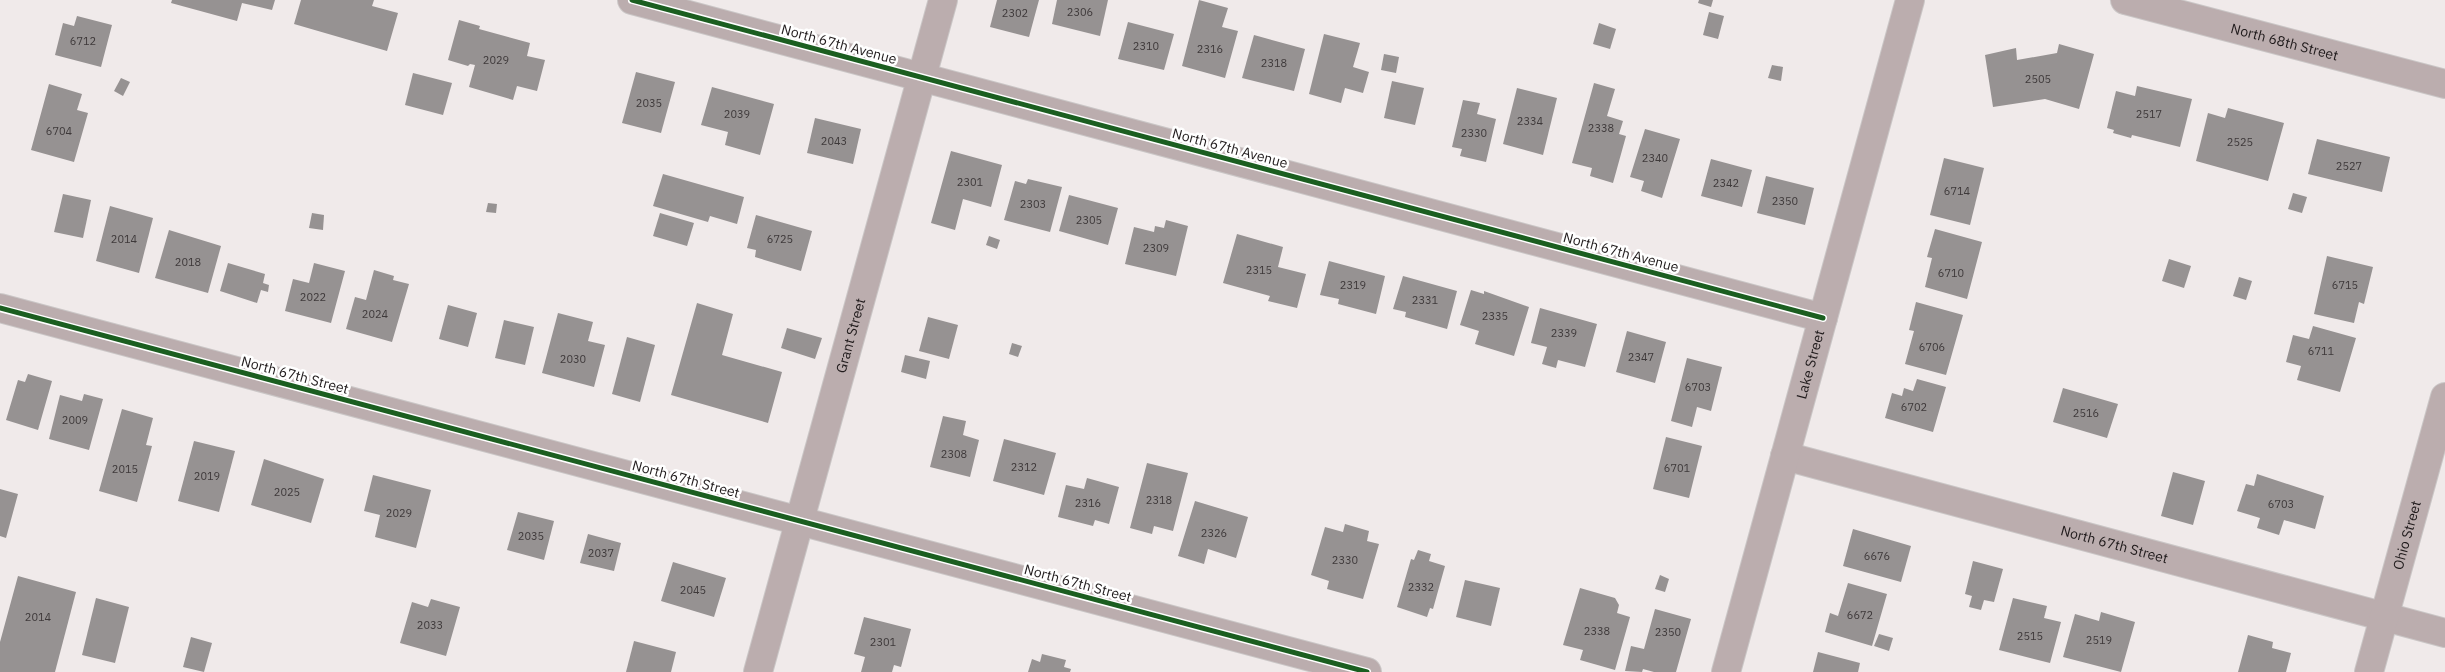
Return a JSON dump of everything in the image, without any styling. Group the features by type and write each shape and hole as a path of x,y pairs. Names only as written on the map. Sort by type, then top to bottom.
{"street":[{"name":"North 67th Avenue","path":"632,0 1823,318"},
{"name":"Grant Street","path":"758,672 943,0"},
{"name":"Lake Street","path":"1726,672 1910,0"},
{"name":"North 68th Street","path":"2125,0 2445,84"},
{"name":"North 67th Street","path":"0,308 1367,672"},
{"name":"Ohio Street","path":"2369,672 2445,397"},
{"name":"North 67th Street","path":"1785,456 2445,633"}],"building":[{"path":"172,0 275,0 272,10 242,3 237,21 171,3"},
{"path":"301,0 374,0 372,6 398,13 387,51 294,24"},
{"path":"997,0 1039,0 1029,37 990,27"},
{"path":"1057,0 1108,0 1100,36 1052,24"},
{"path":"1199,0 1228,8 1222,27 1238,31 1225,78 1182,66"},
{"path":"1699,0 1713,0 1711,7 1698,3"},
{"path":"1709,12 1724,16 1718,39 1703,35"},
{"path":"77,16 112,25 101,67 55,55 63,23 74,26"},
{"path":"459,20 480,26 479,29 530,43 527,56 545,60 537,91 517,86 513,100 469,87 475,65 470,64 468,66 448,60"},
{"path":"1128,22 1174,34 1164,70 1118,59"},
{"path":"1599,23 1616,29 1610,49 1593,44"},
{"path":"1324,34 1360,43 1353,67 1369,72 1363,93 1345,88 1341,103 1309,94"},
{"path":"1254,35 1305,49 1294,91 1242,78"},
{"path":"2059,44 2094,54 2079,109 2045,99 1993,107 1985,55 2016,48 2017,60 2057,53"},
{"path":"1384,54 1399,57 1396,73 1381,70"},
{"path":"1772,65 1783,67 1781,81 1768,78"},
{"path":"636,72 675,82 661,133 622,123"},
{"path":"413,73 452,83 443,115 405,105"},
{"path":"121,78 130,82 123,96 114,91"},
{"path":"1392,81 1424,88 1415,125 1384,118"},
{"path":"1594,83 1615,89 1607,116 1623,121 1619,134 1626,136 1613,183 1590,176 1592,168 1572,163"},
{"path":"49,84 82,94 77,110 88,113 74,162 31,150"},
{"path":"2137,86 2192,99 2180,147 2132,135 2131,138 2113,133 2114,130 2107,128 2116,91 2135,96"},
{"path":"712,87 774,104 760,155 725,145 728,132 701,125"},
{"path":"1517,88 1557,98 1543,155 1503,144"},
{"path":"1463,100 1480,103 1477,114 1496,119 1486,162 1460,156 1462,149 1452,147"},
{"path":"2228,108 2284,123 2268,181 2196,161 2208,113 2225,118"},
{"path":"815,118 861,129 853,164 807,153"},
{"path":"1645,129 1680,139 1662,198 1641,191 1644,181 1630,177"},
{"path":"2317,139 2390,157 2382,192 2308,174"},
{"path":"951,151 1002,165 991,207 963,199 955,230 931,223"},
{"path":"1944,158 1984,168 1970,225 1930,215"},
{"path":"1711,159 1752,170 1742,207 1701,196"},
{"path":"663,174 744,197 737,224 710,216 708,222 653,206"},
{"path":"1766,176 1814,188 1805,225 1757,213"},
{"path":"1028,179 1062,187 1050,232 1004,220 1015,181 1026,184"},
{"path":"2293,193 2307,197 2302,213 2288,209"},
{"path":"63,194 91,200 83,238 54,232"},
{"path":"1069,195 1118,208 1108,245 1059,231"},
{"path":"488,203 497,204 496,213 486,212"},
{"path":"110,206 153,218 139,273 96,261"},
{"path":"312,213 324,215 323,230 309,228"},
{"path":"660,213 694,223 687,246 653,236"},
{"path":"756,215 812,231 801,271 755,257 756,250 747,248"},
{"path":"1166,220 1188,226 1176,276 1125,264 1134,227 1154,232 1155,226 1164,228"},
{"path":"1935,229 1982,242 1967,299 1925,287 1932,258 1927,257"},
{"path":"169,230 221,246 208,293 155,278"},
{"path":"1237,234 1283,247 1278,267 1306,274 1297,308 1268,301 1270,296 1223,283"},
{"path":"989,236 1000,240 997,249 986,245"},
{"path":"2327,256 2373,267 2364,304 2359,302 2354,323 2314,314"},
{"path":"2169,259 2191,266 2184,288 2162,281"},
{"path":"1329,261 1385,276 1376,314 1338,304 1339,299 1320,295"},
{"path":"228,263 265,274 263,283 269,285 268,292 261,290 257,303 220,291"},
{"path":"314,263 345,271 331,323 285,311 293,279 309,283"},
{"path":"374,270 394,276 393,280 409,284 392,342 346,329 355,297 366,300"},
{"path":"1403,276 1457,291 1447,329 1405,317 1406,312 1393,309"},
{"path":"2239,277 2252,281 2246,300 2233,296"},
{"path":"1471,290 1484,294 1484,291 1529,307 1514,356 1475,344 1479,331 1460,325"},
{"path":"1916,302 1963,315 1946,375 1905,364 1914,331 1909,330"},
{"path":"697,303 733,314 722,355 782,372 768,423 671,395"},
{"path":"448,305 477,313 468,347 439,339"},
{"path":"1540,308 1597,324 1585,367 1558,360 1556,368 1542,364 1547,347 1531,343"},
{"path":"558,313 593,322 588,341 605,345 594,387 542,373"},
{"path":"928,317 958,325 949,359 919,351"},
{"path":"504,320 534,327 525,365 495,358"},
{"path":"2313,326 2356,338 2340,392 2297,380 2301,366 2286,362 2293,335 2309,339"},
{"path":"787,328 822,338 815,359 781,348"},
{"path":"1627,331 1666,342 1655,383 1616,372"},
{"path":"627,337 655,345 640,402 612,394"},
{"path":"1012,343 1022,346 1018,357 1009,354"},
{"path":"905,355 930,361 926,379 901,372"},
{"path":"1687,358 1722,367 1711,411 1697,407 1692,427 1671,421"},
{"path":"28,374 52,381 38,430 6,420 18,380 25,382"},
{"path":"1917,379 1946,387 1933,432 1885,418 1892,393 1902,396 1904,388 1913,391"},
{"path":"2063,388 2118,404 2107,438 2053,422"},
{"path":"84,394 103,399 89,450 49,439 60,395 82,401"},
{"path":"122,409 153,418 146,445 152,446 137,502 99,491"},
{"path":"943,416 966,421 963,435 979,440 970,477 930,467"},
{"path":"1666,437 1702,446 1689,498 1653,489"},
{"path":"1004,439 1056,453 1044,495 993,481"},
{"path":"194,441 235,451 219,512 178,501"},
{"path":"264,459 324,479 311,523 251,505"},
{"path":"1147,463 1188,473 1173,531 1154,526 1152,534 1130,528"},
{"path":"2173,472 2205,481 2193,525 2161,516"},
{"path":"2257,474 2324,496 2315,529 2284,520 2279,535 2257,528 2260,518 2237,511 2246,484 2254,486"},
{"path":"373,475 431,490 416,548 375,537 380,515 364,511"},
{"path":"1087,478 1119,487 1109,524 1095,520 1093,526 1058,517 1066,485 1084,489"},
{"path":"0,489 18,494 6,538 0,536"},
{"path":"1195,501 1248,517 1236,558 1208,549 1204,564 1178,556"},
{"path":"518,512 554,521 544,560 507,550"},
{"path":"1345,524 1369,531 1367,541 1379,544 1363,599 1327,589 1329,581 1311,575 1325,527 1343,532"},
{"path":"1853,529 1911,546 1901,582 1843,566"},
{"path":"588,534 621,543 614,571 580,563"},
{"path":"1418,550 1431,554 1429,561 1445,566 1433,609 1430,608 1427,617 1397,607 1411,559 1414,560"},
{"path":"1973,561 2003,569 1994,602 1984,600 1981,610 1969,607 1972,596 1965,594"},
{"path":"673,562 726,578 714,617 661,601"},
{"path":"1660,575 1669,579 1665,592 1655,589"},
{"path":"18,576 76,592 55,672 0,672 0,642"},
{"path":"1465,580 1500,588 1491,626 1456,617"},
{"path":"1848,583 1887,594 1872,646 1825,632 1830,613 1838,616"},
{"path":"1580,588 1615,598 1619,605 1617,613 1630,617 1615,670 1580,660 1583,650 1563,645"},
{"path":"96,598 129,607 115,663 82,655"},
{"path":"2013,598 2047,606 2044,618 2061,622 2050,663 1999,650"},
{"path":"431,599 460,607 446,656 400,643 412,602 428,607"},
{"path":"1655,609 1691,619 1676,672 1654,672 1643,669 1642,672 1625,671 1631,646 1644,649"},
{"path":"2101,612 2135,622 2121,672 2063,657 2075,614 2099,621"},
{"path":"864,617 911,629 901,667 894,665 892,672 861,672 865,657 854,654"},
{"path":"1879,634 1893,638 1889,651 1874,646"},
{"path":"2248,635 2273,642 2272,648 2291,653 2286,672 2238,672"},
{"path":"191,637 212,643 204,672 183,667"},
{"path":"634,641 676,652 671,672 626,672"},
{"path":"1818,652 1860,663 1858,672 1813,672"},
{"path":"1042,654 1066,660 1064,667 1071,669 1070,672 1028,672 1032,659 1040,662"}],"cycle path":[{"path":"632,0 1823,318"},
{"path":"0,308 1367,672"}]}
